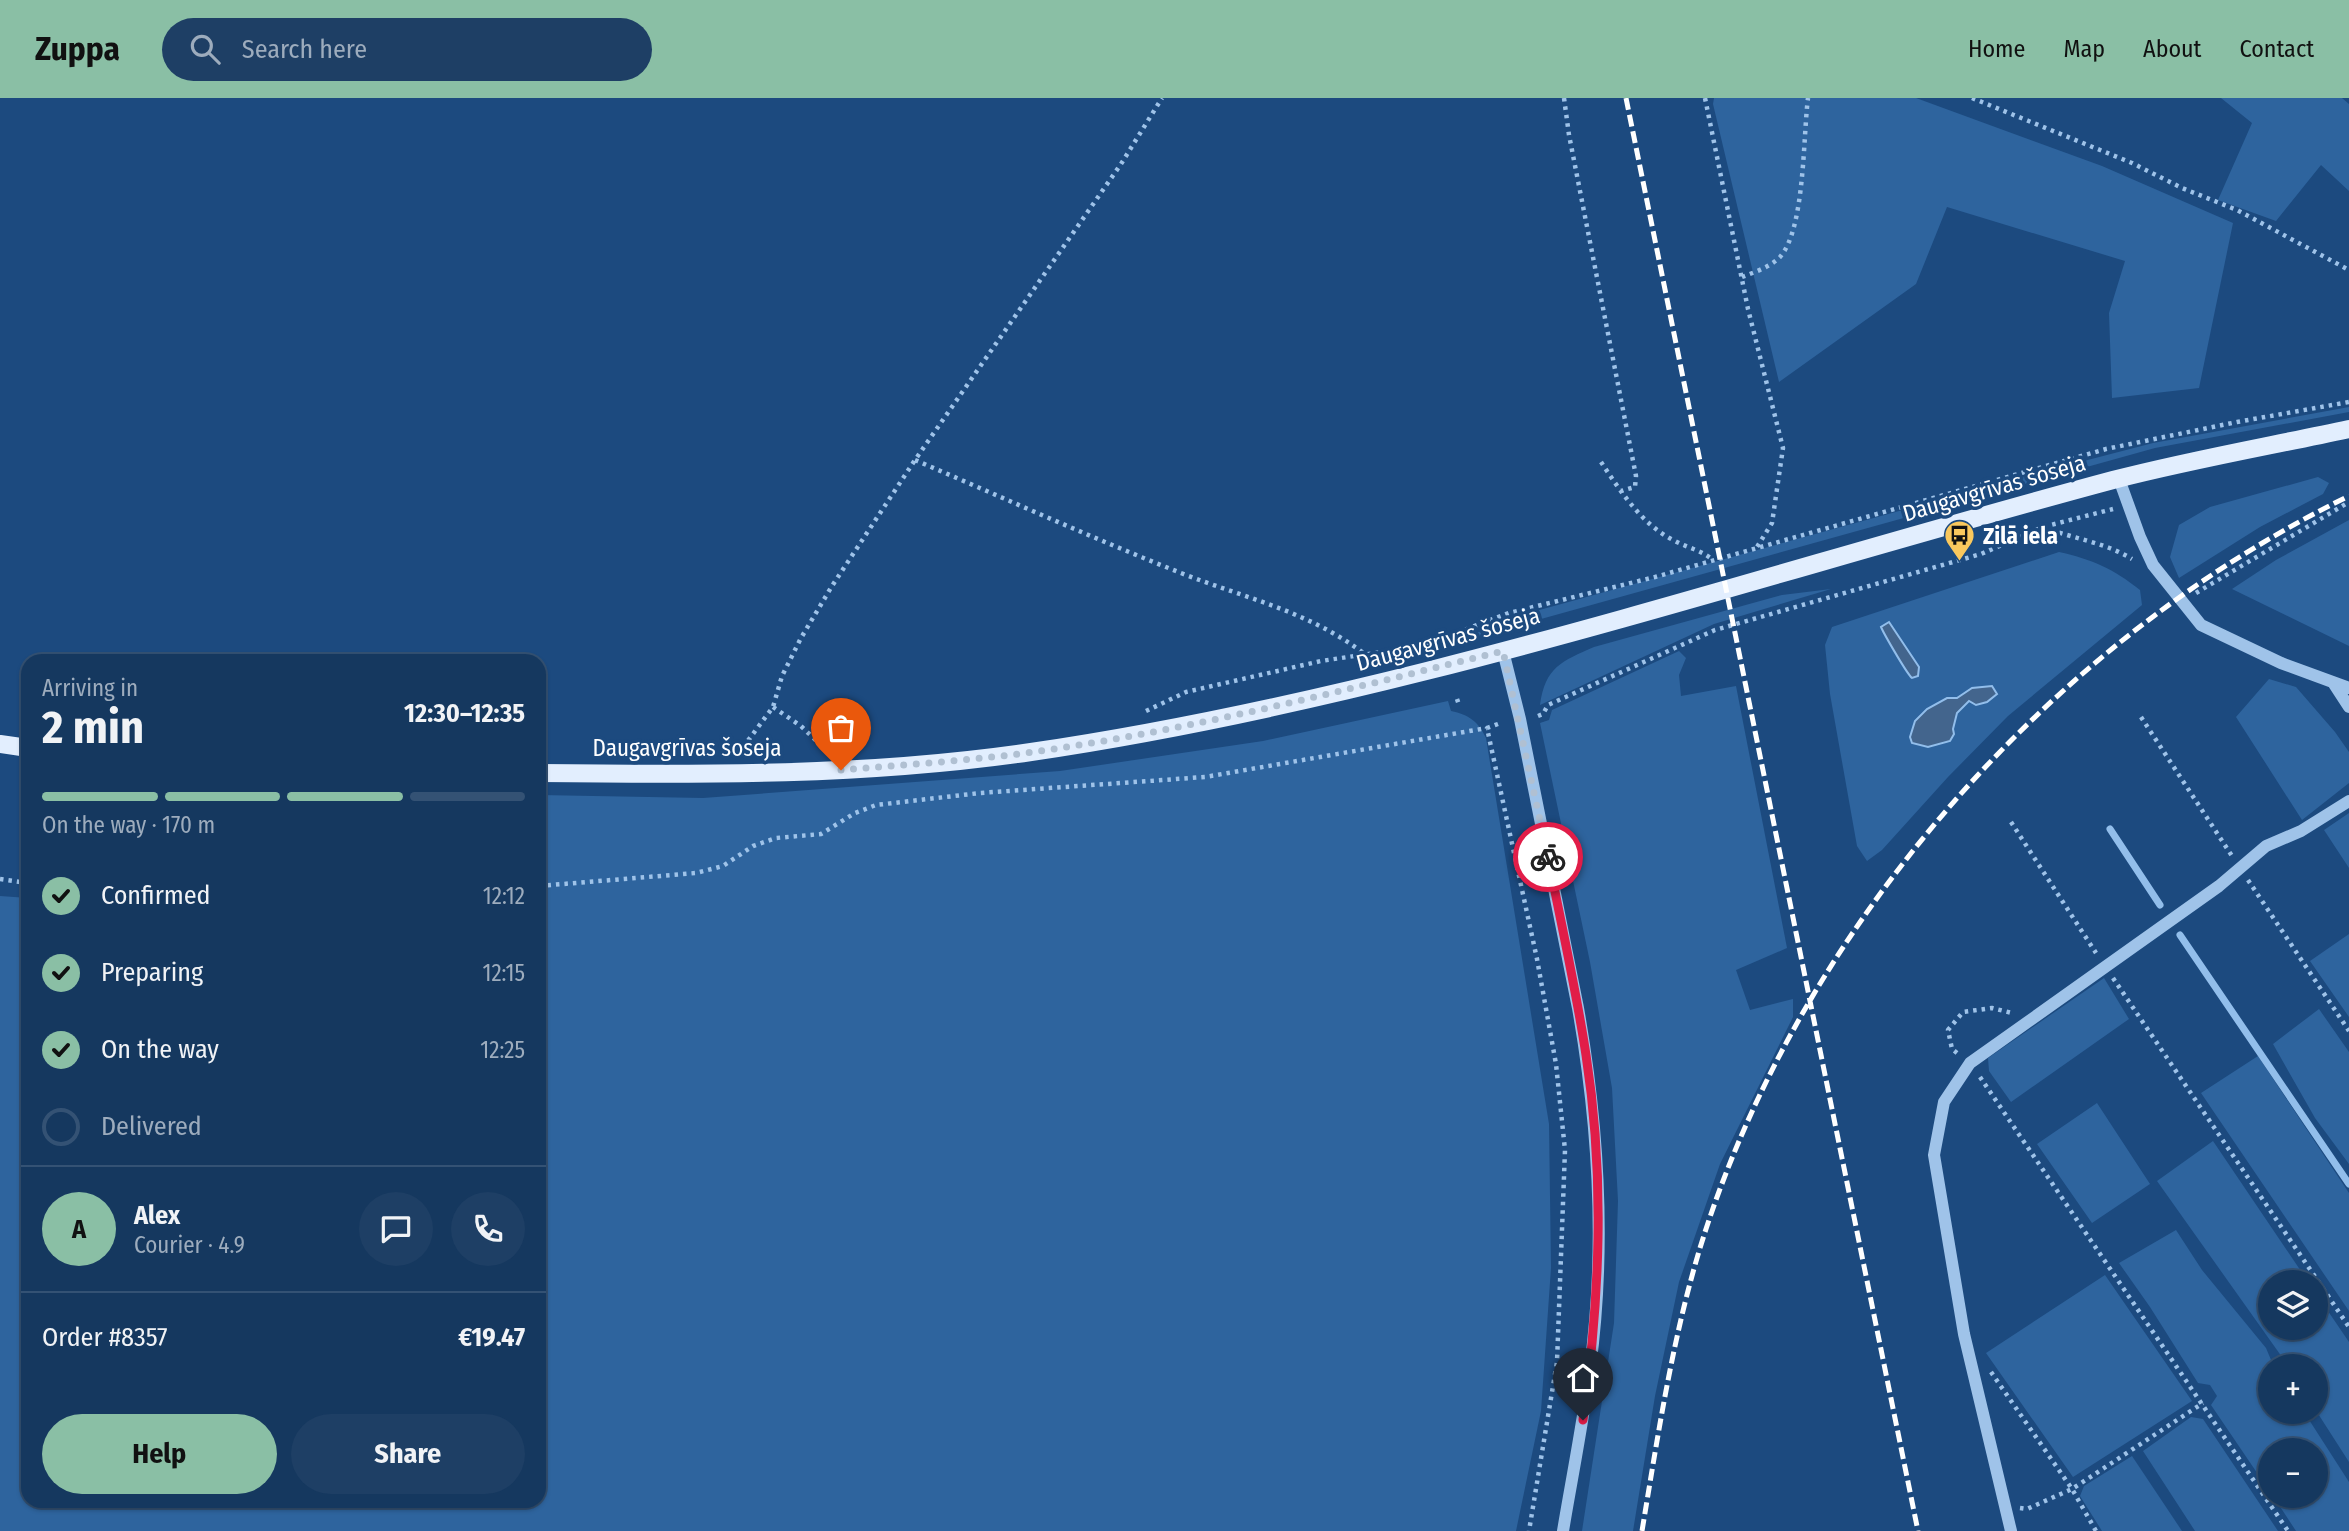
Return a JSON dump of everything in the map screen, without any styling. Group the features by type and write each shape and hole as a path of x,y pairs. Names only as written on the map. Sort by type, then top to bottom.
{"main road":[{"name":"Daugavgrīvas šoseja","path":"546,773 725,776 841,770 970,760 1111,739 1330,694 1503,651 2119,478 2349,429"},
{"path":"0,744 21,747"}],"street":[{"path":"2119,478 2153,565 2201,625 2281,663 2349,688"},
{"path":"1503,651 1520,719 1580,1020 1598,1163 1599,1237 1595,1315 1583,1420 1563,1531"},
{"path":"2334,684 2349,707"},
{"path":"2011,1531 1964,1334 1934,1155 1944,1102 1970,1063 2219,886 2266,846 2301,831 2349,801"}],"path":[{"path":"725,776 751,734 773,707 782,676 800,639 915,460 1121,164 1162,98"},
{"path":"1564,98 1636,476 1635,486 1621,491"},
{"path":"1705,98 1742,277 1780,432 1783,461 1772,523 1757,547"},
{"path":"1742,277 1775,261 1790,240 1798,208 1808,98"},
{"path":"1972,98 2109,152 2182,188 2237,210 2349,270"},
{"path":"1142,713 1186,692 1321,661 1422,646 1509,613 1713,560 2106,449 2349,402"},
{"path":"915,460 1183,574 1295,612 1341,635 1367,655"},
{"path":"1601,463 1621,491 1657,530 1676,542 1703,551 1713,560"},
{"path":"2182,602 2283,539 2349,502"},
{"path":"1538,716 1543,714 1548,705 1715,630 1981,554 2043,527 2128,505"},
{"path":"2043,527 2073,538 2090,540 2119,551 2138,563 2153,565"},
{"path":"1439,640 1441,648"},
{"path":"1457,699 1459,705"},
{"path":"773,707 813,736 841,770"},
{"path":"546,885 696,873 723,866 752,846 776,838 821,834 856,813 876,805 980,793 1205,777 1466,733 1498,724"},
{"path":"1488,727 1537,959 1556,1064 1565,1150 1557,1362 1529,1531"},
{"path":"2011,822 2349,1327"},
{"path":"0,880 21,882"},
{"path":"2034,1017 1992,1008 1963,1012 1948,1030 1952,1049 1970,1063 2288,1531"},
{"path":"1987,1367 2072,1489 2096,1531"},
{"path":"2004,1506 2027,1509 2072,1489 2203,1403"}],"shaded area":[{"path":"1714,98 1916,98 2102,166 2233,223 2199,388 2112,398 2109,313 2125,261 1947,207 1916,284 1779,382 1713,104"},
{"path":"2221,98 2342,98 2349,104 2349,191 2321,165 2276,221 2218,200 2252,123"},
{"path":"2349,407 2349,412 2155,448 1448,645 1514,617 2030,475 2153,443"},
{"path":"2318,477 2329,483 2323,494 2260,527 2179,578 2170,557 2179,525 2210,507"},
{"path":"2349,520 2349,646 2232,589 2276,560"},
{"path":"2059,552 2082,558 2121,576 2140,590 2142,605 2008,716 1882,850 1867,861 1857,846 1830,694 1825,645 1832,627"},
{"path":"1831,589 1714,624 1540,705 1546,682 1557,667 1594,647 1782,595"},
{"path":"1889,622 1919,667 1918,676 1912,678 1909,675 1883,631 1881,627"},
{"path":"1679,651 1686,658 1679,675 1681,696 1736,686 1787,948 1736,970 1750,1010 1793,999 1793,1017 1720,1164 1679,1282 1655,1396 1633,1531 1582,1531 1614,1323 1618,1201 1612,1088 1590,962 1540,723 1549,720 1552,710"},
{"path":"2269,679 2296,687 2349,752 2349,783 2302,820 2236,717"},
{"path":"1992,686 1997,694 1987,702 1976,705 1969,701 1957,713 1954,734 1950,741 1928,747 1912,743 1910,737 1915,721 1927,709 1947,698 1957,698 1972,688"},
{"path":"1448,701 1451,711 1472,720 1486,738 1549,1124 1551,1268 1541,1411 1516,1531 0,1531 0,896 21,898 21,1508 546,1508 546,795 703,798 1060,771 1263,741"},
{"path":"2349,813 2349,868 2324,830"},
{"path":"2349,934 2349,1017 2310,961"},
{"path":"2104,978 2129,1019 2011,1102 1989,1071 1988,1058"},
{"path":"2319,1009 2349,1052 2349,1164 2315,1118 2273,1044"},
{"path":"2258,1056 2349,1193 2349,1311 2328,1280 2328,1270 2321,1270 2201,1093"},
{"path":"2097,1103 2150,1184 2092,1223 2037,1144"},
{"path":"2213,1141 2300,1270 2258,1270 2258,1323 2157,1181"},
{"path":"2176,1230 2202,1270 2266,1348 2269,1354 2258,1354 2258,1424 2312,1424 2321,1438 2258,1438 2258,1474 2211,1405 2217,1396 2210,1385 2198,1383 2119,1263"},
{"path":"2105,1275 2192,1401 2073,1477 1986,1353"},
{"path":"2328,1311 2349,1342 2349,1462 2325,1424 2328,1424 2328,1354 2280,1354 2270,1340 2328,1340"},
{"path":"2191,1417 2203,1419 2258,1501 2258,1508 2263,1508 2278,1531 2195,1531 2143,1451"},
{"path":"2328,1449 2349,1482 2349,1531 2296,1531 2281,1508 2328,1508"},
{"path":"2132,1456 2182,1531 2102,1531 2080,1496 2084,1486"}],"waterway":[{"path":"2110,829 2160,905"},
{"path":"2180,935 2349,1184"}],"railway":[{"path":"1626,98 1918,1531"},
{"path":"1642,1531 1676,1341 1706,1229 1751,1114 1808,1003 1877,898 1956,800 2044,709 2139,627 2241,556 2349,496"}],"way so far":[{"path":"841,770 970,760 1098,742 1330,694 1503,651 1548,857"}],"place":[{"name":"Zilā iela","path":"1960,563"}],"route":[{"path":"1548,857 1587,1056 1598,1163 1599,1262 1583,1420"}]}
